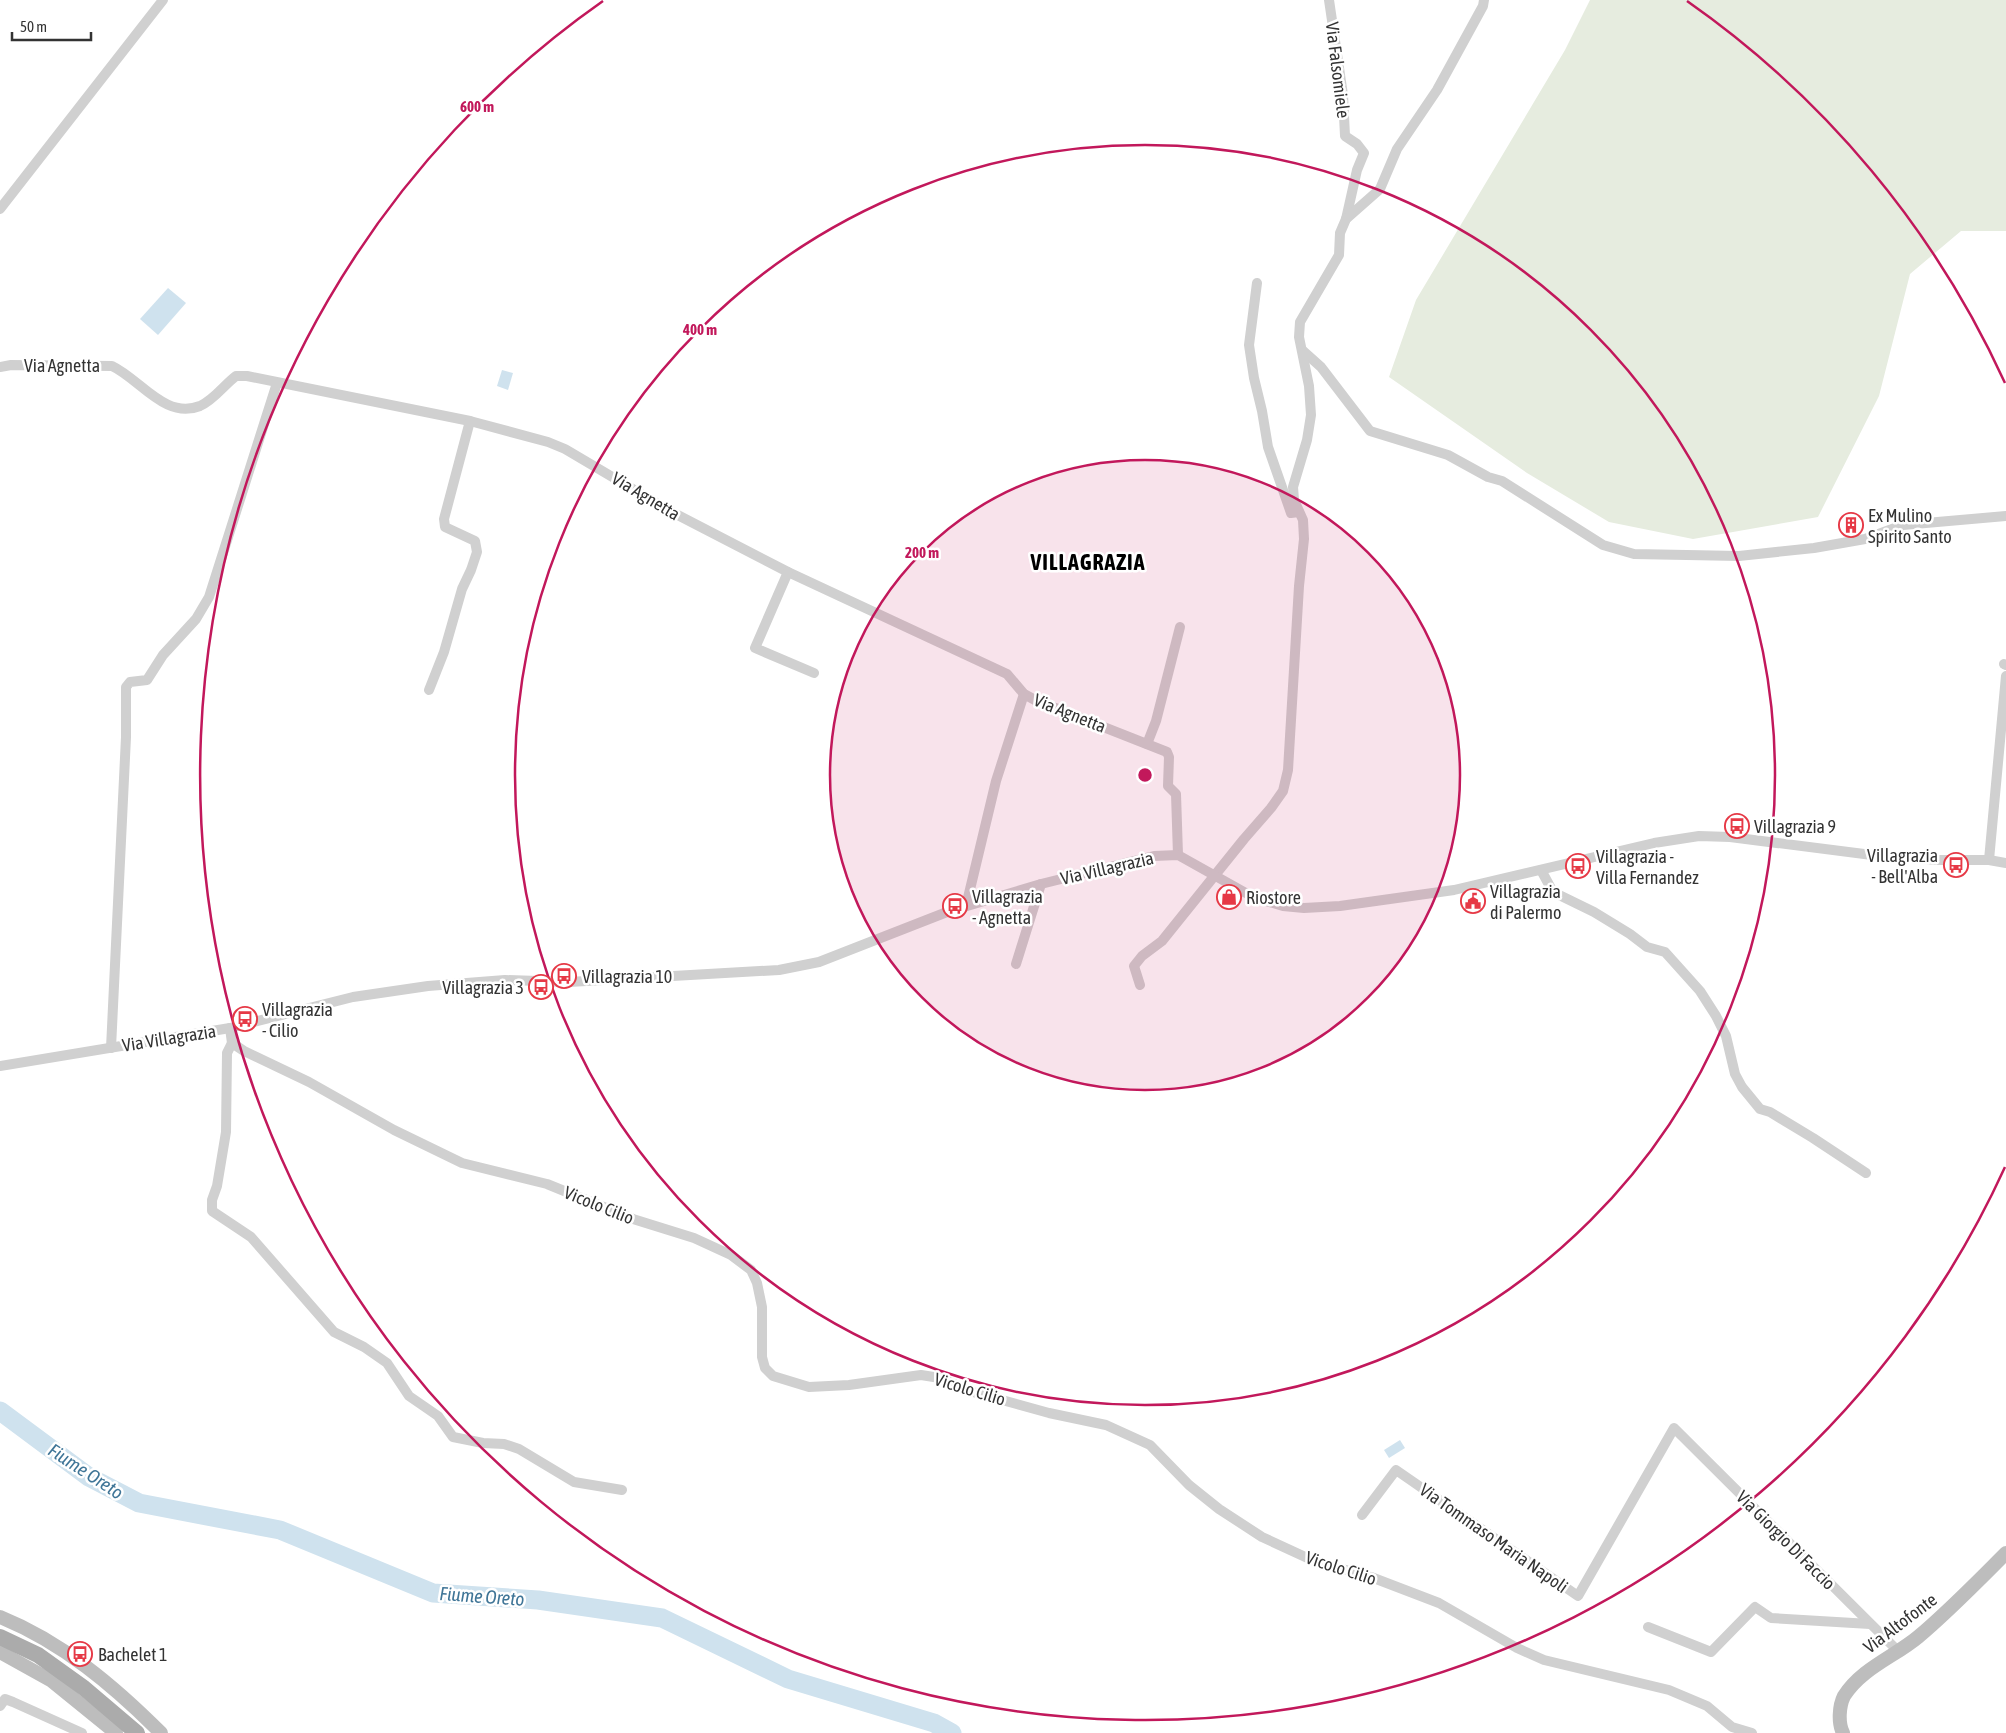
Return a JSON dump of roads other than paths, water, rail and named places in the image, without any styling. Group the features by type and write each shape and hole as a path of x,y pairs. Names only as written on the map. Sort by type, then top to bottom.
{"main road":[{"name":"Via Altofonte","path":"1843,1733 1840,1715 1843,1698 1859,1678 1898,1651 1960,1601 2006,1553"},
{"path":"0,1617 50,1641 115,1690 161,1733"},
{"path":"0,1637 38,1655 84,1688 137,1733"},
{"path":"0,1652 52,1682 116,1733"}],"street":[{"path":"0,209 163,0"},
{"name":"Via Falsomiele","path":"1329,0 1343,95 1345,136 1357,144 1364,153 1357,170 1346,219"},
{"path":"1140,985 1134,966 1162,941 1283,791 1288,770 1299,586 1304,539 1303,520 1294,500 1294,487 1307,440 1310,415 1308,386 1299,337 1300,322 1338,255 1340,233 1346,219 1380,189 1397,149 1461,49 1484,0"},
{"path":"1257,282 1249,345 1254,378 1272,464 1291,513 1299,512"},
{"path":"1302,349 1320,367 1370,431 1448,455 1488,477 1502,481 1542,504 1603,545 1616,550 1634,554 1739,556 1814,548 1865,539 1903,526 2006,516"},
{"name":"Via Agnetta","path":"0,367 11,365 112,366 122,371 152,396 173,408 188,409 200,406 211,399 236,376 247,376 470,422 548,442 565,449 670,511 788,572 1007,674 1024,694 1167,752 1170,757 1168,786 1176,794 1178,855"},
{"path":"111,1048 126,737 126,687 130,682 147,680 163,655 196,618 209,597 277,383"},
{"path":"429,690 444,652 462,589 472,570 477,552 475,540 445,528 444,519 470,422"},
{"path":"788,572 755,648 814,673"},
{"path":"1147,744 1156,721 1180,627"},
{"path":"1989,860 2006,676"},
{"path":"966,906 996,781 1024,694"},
{"name":"Via Villagrazia","path":"0,1066 230,1028 353,997 428,986 505,980 569,982 779,970 819,962 869,940 966,906 1041,884 1154,856 1178,855 1265,902 1304,908 1340,906 1454,890 1654,842 1700,836 1738,838 1872,855 1938,860 1989,860 2006,863"},
{"path":"1541,870 1553,892 1594,912 1647,947 1665,952 1671,958 1700,991 1716,1016 1726,1036 1735,1074 1760,1109 1770,1112 1866,1173"},
{"path":"1016,964 1041,884"},
{"path":"230,1028 232,1043 227,1053 226,1132 217,1186 212,1200 212,1211 251,1237 334,1332 364,1347 386,1363 409,1396 438,1416 453,1437 483,1443 504,1444 520,1449 574,1482 622,1490"},
{"name":"Vicolo Cilio","path":"232,1043 244,1051 309,1082 394,1130 462,1162 547,1184 633,1219 694,1238 732,1256 751,1270 757,1283 762,1307 762,1357 765,1368 779,1379 810,1387 849,1385 921,1375 940,1378 973,1392 1049,1413 1106,1425 1150,1445 1189,1485 1219,1509 1262,1537 1314,1561 1371,1577 1439,1603 1517,1648 1544,1660 1669,1690 1707,1706 1732,1727 1752,1733"},
{"name":"Via Tommaso Maria Napoli","path":"1362,1515 1396,1470 1578,1596 1674,1428"},
{"name":"Via Giorgio Di Faccio","path":"1674,1428 1898,1651"},
{"path":"1648,1627 1711,1652 1755,1607 1771,1618 1870,1624"},
{"path":"0,1706 5,1700 13,1702 82,1733"}],"water":[{"path":"168,288 186,303 158,335 140,319"},
{"path":"502,370 513,373 508,390 497,386"},
{"path":"1400,1440 1405,1448 1389,1458 1384,1450"}],"waterway":[{"name":"Fiume Oreto","path":"0,1411 89,1477 139,1503 280,1530 433,1593 538,1600 662,1618 788,1679 934,1723 952,1733"}],"place":[{"name":"Ex Mulino Spirito Santo","path":"1851,525"},
{"name":"Villagrazia 9","path":"1737,826"},
{"name":"Villagrazia - Bell'Alba","path":"1956,865"},
{"name":"Villagrazia - Villa Fernandez","path":"1578,866"},
{"name":"Riostore","path":"1229,897"},
{"name":"Villagrazia di Palermo","path":"1473,901"},
{"name":"Villagrazia - Agnetta","path":"955,906"},
{"name":"Villagrazia 10","path":"564,976"},
{"name":"Villagrazia 3","path":"541,987"},
{"name":"Villagrazia - Cilio","path":"245,1019"},
{"name":"Bachelet 1","path":"80,1654"}],"district":[{"name":"VILLAGRAZIA","path":"1088,562"}]}
